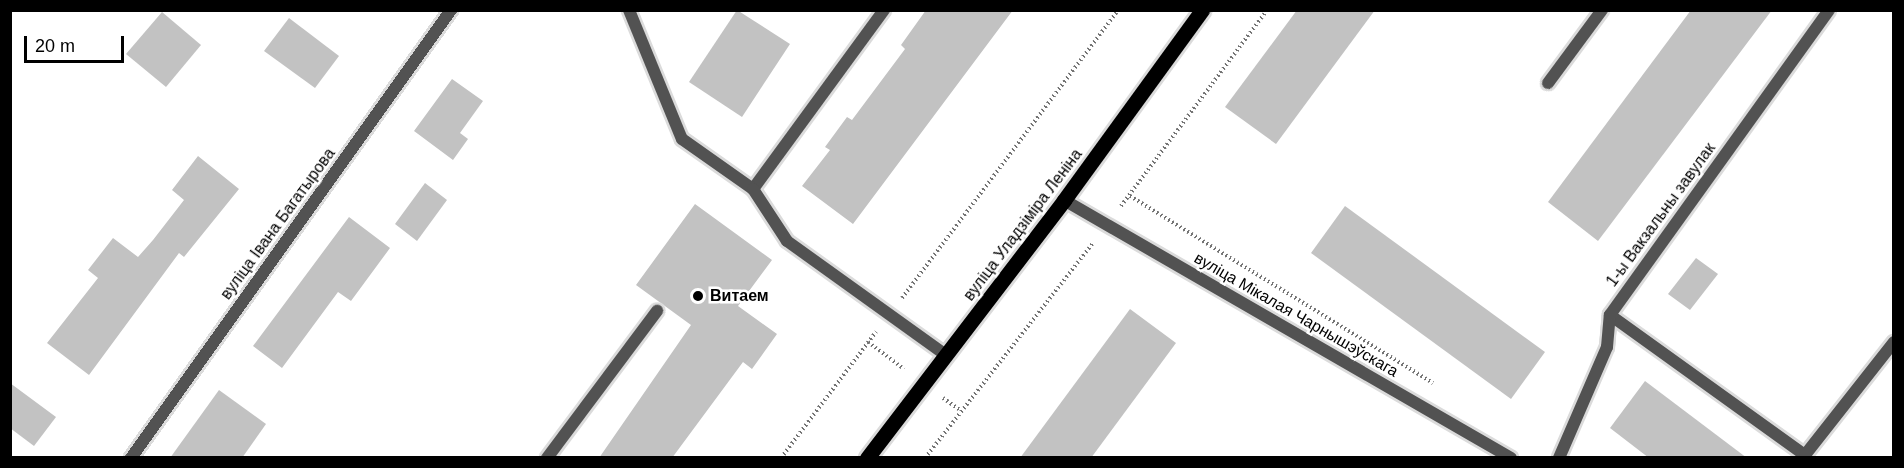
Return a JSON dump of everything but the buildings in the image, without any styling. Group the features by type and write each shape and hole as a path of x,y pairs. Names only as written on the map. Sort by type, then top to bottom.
{"main road":[{"name":"вуліца Уладзіміра Леніна","path":"867,458 1064,200 1202,10"}],"street":[{"name":"вуліца Івана Багатырова","path":"131,458 451,10"},
{"path":"629,10 682,139 753,189 787,241 947,356"},
{"path":"753,189 884,10"},
{"path":"1548,83 1602,10"},
{"name":"1-ы Вакзальны завулак","path":"1610,315 1829,10"},
{"name":"вуліца Мікалая Чарнышэўскага","path":"1064,200 1511,458"},
{"path":"547,458 657,310"},
{"path":"1610,315 1805,455 1893,342"},
{"path":"1559,458 1607,346 1610,315"}],"path":[{"path":"781,458 1118,10"},
{"path":"925,458 1130,196 1267,10"},
{"path":"1130,196 1443,389"}],"place":[{"name":"Витаем","path":"698,296"}]}
